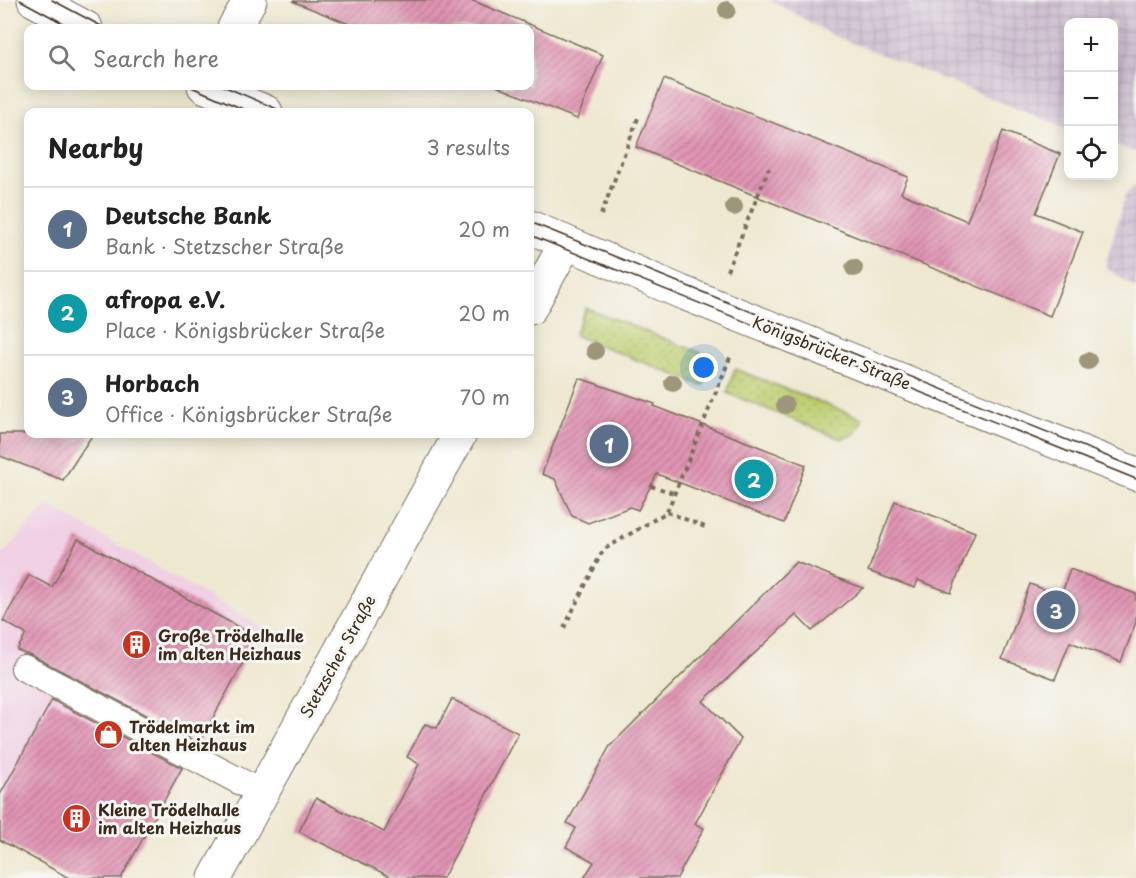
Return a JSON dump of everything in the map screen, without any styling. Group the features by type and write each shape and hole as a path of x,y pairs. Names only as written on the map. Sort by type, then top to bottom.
{"main road":[{"path":"34,0 79,24"},
{"path":"236,24 250,0"},
{"path":"214,90 256,108"},
{"name":"Königsbrücker Straße","path":"534,229 714,305 1136,474"},
{"path":"534,303 576,248"},
{"name":"Stetzscher Straße","path":"214,878 458,438"}],"lane":[{"path":"24,668 262,793"}],"path":[{"path":"576,248 638,118"},
{"path":"714,305 769,168"},
{"path":"564,628 603,550 667,512 747,318"},
{"path":"651,486 674,493"},
{"path":"667,512 705,527"}],"shaded area":[{"path":"771,0 1136,0 1136,152 1118,145 1118,18 1064,18 1064,127 832,35"},
{"path":"1136,185 1135,288 1105,267 1125,195"},
{"path":"48,505 264,628 121,878 69,878 0,840 0,557"}],"green space":[{"path":"586,308 714,358 703,386 574,335"},
{"path":"735,369 863,419 855,434 841,439 727,393"}],"building":[{"path":"471,0 529,24 349,24 292,1"},
{"path":"534,26 603,55 577,119 506,90 534,90"},
{"path":"664,79 908,177 901,193 967,221 1003,131 1060,154 1036,213 1083,232 1050,316 636,147"},
{"path":"579,378 655,404 654,406 806,465 784,523 657,474 638,510 630,507 588,523 572,516 555,479 542,474"},
{"path":"0,434 24,434 24,438 90,438 63,480 0,456"},
{"path":"895,501 975,532 951,593 918,580 915,588 868,571"},
{"name":"Große Trödelhalle im alten Heizhaus","path":"78,539 257,637 199,743 31,655 17,650 26,634 3,621 29,575 52,587"},
{"path":"796,562 863,588 812,631 796,615 703,701 741,739 695,824 704,828 677,878 584,878 594,862 566,847 576,828 567,823 610,746"},
{"path":"1070,569 1136,594 1136,622 1121,662 1070,642 1055,679 1002,659 1030,584 1061,596"},
{"path":"452,699 518,733 443,878 393,878 299,832 316,798 384,832 419,764 407,757 425,724 437,728"},
{"name":"Kleine Trödelhalle im alten Heizhaus","path":"52,700 182,768 121,878 69,878 0,840 0,795"}],"tram line":[{"path":"20,0 65,24"},
{"path":"52,0 97,24"},
{"path":"198,90 241,108"},
{"path":"232,90 275,108"},
{"path":"534,224 1136,468"},
{"path":"534,237 1136,479"}],"place":[{"name":"Deutsche Bank","path":"609,444"},
{"name":"afropa e.V.","path":"754,479"},
{"name":"Horbach","path":"1056,610"},
{"name":"Große Trödelhalle im alten Heizhaus","path":"137,644"},
{"name":"Trödelmarkt im alten Heizhaus","path":"108,735"},
{"name":"Kleine Trödelhalle im alten Heizhaus","path":"77,818"}]}
